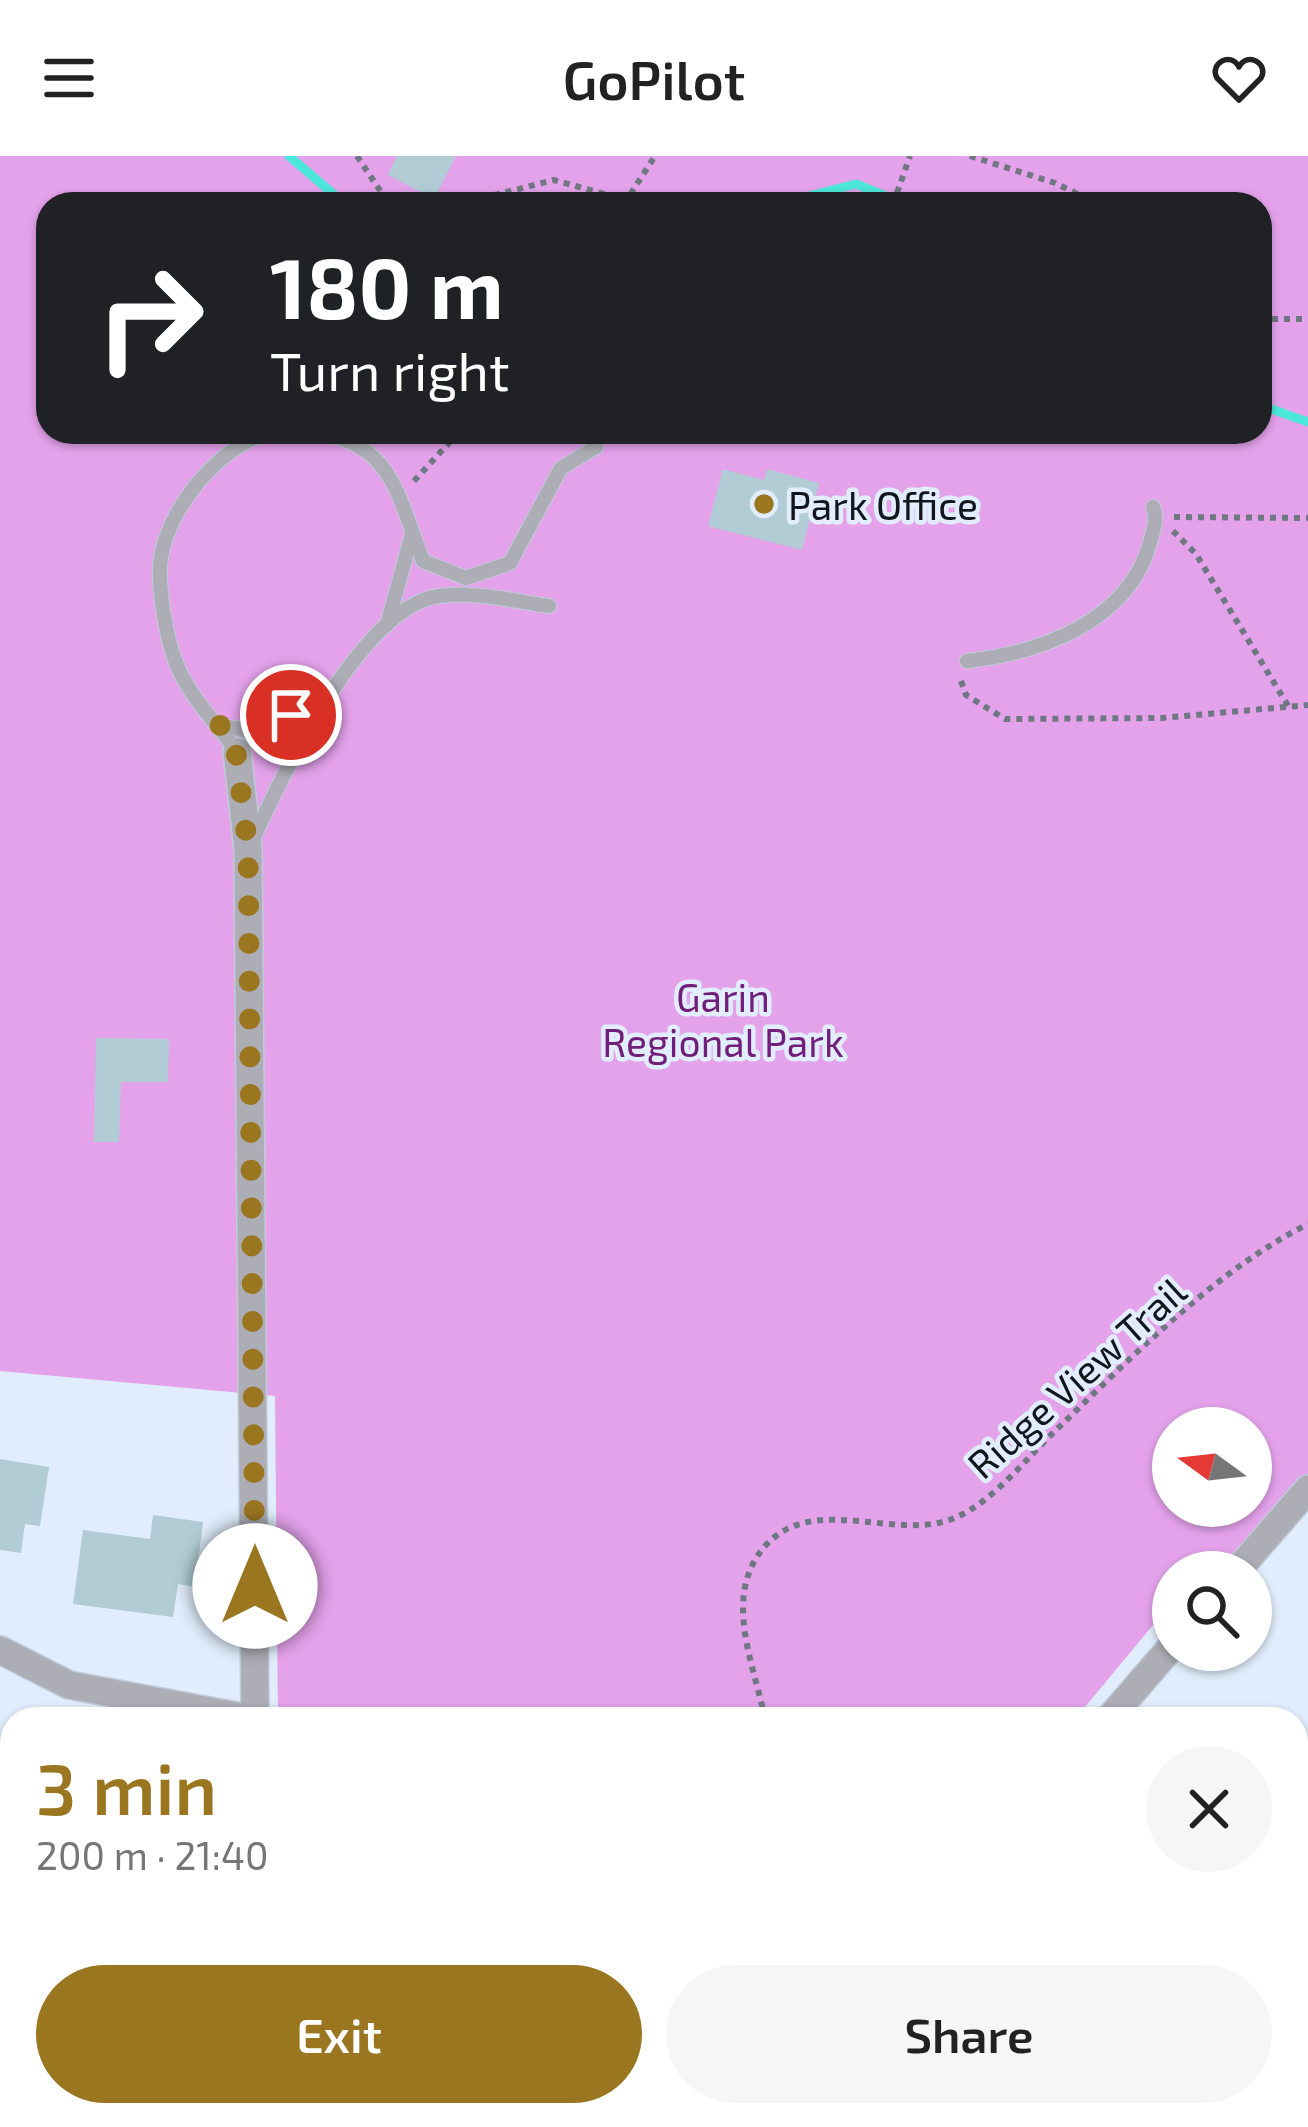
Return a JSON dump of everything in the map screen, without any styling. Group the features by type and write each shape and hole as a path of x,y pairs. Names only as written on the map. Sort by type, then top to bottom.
{"street":[{"path":"236,752 248,849 254,1707"},
{"path":"1254,1551 1308,1489"},
{"path":"0,1650 69,1685 189,1707"},
{"path":"1119,1707 1152,1669"}],"lane":[{"path":"236,752 189,693 172,654 160,566 169,531 203,474 226,453 246,444"},
{"path":"357,444 380,459 400,497 423,561 466,578 510,563 560,469 596,447"},
{"path":"967,661 1020,655 1067,637 1088,622 1143,566 1155,512"},
{"path":"387,626 412,534"},
{"path":"248,849 327,697 387,626 437,596 549,606"},
{"path":"218,725 255,732 327,697"}],"path":[{"path":"357,156 382,192"},
{"path":"632,192 655,156"},
{"path":"896,192 910,156"},
{"path":"970,156 1073,192"},
{"path":"506,192 554,180 593,192"},
{"path":"1272,319 1308,320"},
{"path":"400,497 448,444"},
{"path":"1155,512 1308,518"},
{"path":"1155,512 1196,554 1290,709"},
{"path":"960,678 966,695 1005,719 1162,718 1308,705"},
{"name":"Ridge View Trail","path":"761,1707 742,1629 746,1579 767,1544 803,1523 843,1520 894,1528 958,1517 1135,1354 1236,1270 1308,1224"}],"green space":[{"name":"Garin Regional Park","path":"0,156 1308,156 1308,1486 1254,1551 1152,1551 1152,1626 1085,1707 278,1707 275,1396 0,1371"}],"building":[{"path":"397,156 456,156 438,192 421,192 388,175"},
{"name":"Park Office","path":"723,469 764,480 767,469 819,483 802,550 708,526"},
{"path":"96,1038 169,1039 168,1082 121,1082 119,1142 94,1142"},
{"path":"0,1459 49,1467 40,1526 25,1524 21,1553 0,1550"},
{"path":"153,1515 203,1522 195,1587 178,1584 173,1617 73,1604 83,1530 150,1539"}],"waterway":[{"path":"289,156 331,192"},
{"path":"824,192 856,184 876,192"},
{"path":"1272,409 1308,422"}],"place":[{"name":"Park Office","path":"764,504"}],"route":[{"path":"255,1586 248,849 236,752 218,725 255,732 291,715"}]}
